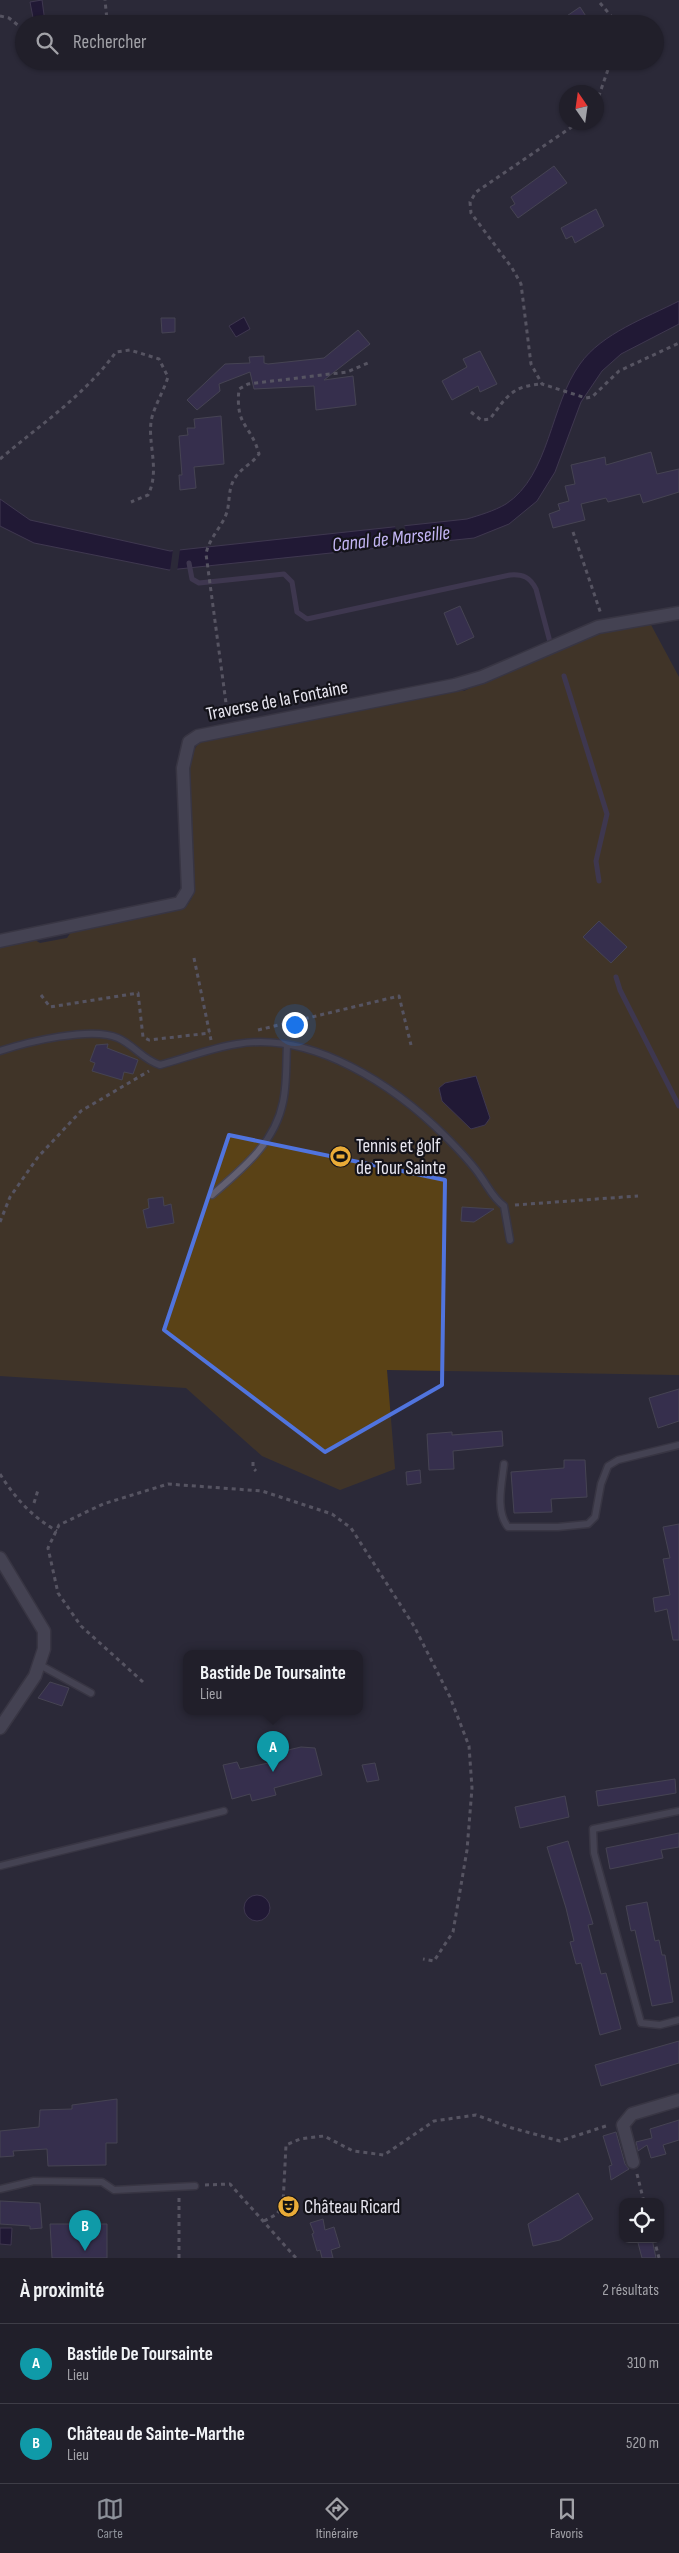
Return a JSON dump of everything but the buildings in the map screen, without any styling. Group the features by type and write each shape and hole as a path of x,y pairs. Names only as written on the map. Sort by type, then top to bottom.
{"street":[{"name":"Traverse de la Fontaine","path":"0,941 180,903 188,890 183,768 189,742 198,736 230,728 455,686 482,677 605,626 679,613"},
{"path":"0,1558 44,1631 44,1649 40,1665 0,1728"},
{"path":"633,2162 623,2125 632,2114 679,2100"}],"lane":[{"path":"0,1051 86,1033 104,1034 120,1039 148,1062 160,1065 238,1044 287,1045 301,1047 331,1057 356,1069 384,1087 444,1135 481,1176 495,1200 504,1206 510,1240"},
{"path":"212,1195 259,1152 276,1127 284,1102 287,1045"},
{"path":"504,1464 500,1496 503,1521 508,1527 558,1527 588,1524 595,1517 600,1484 608,1466 618,1460 679,1445"},
{"path":"40,1665 92,1693"},
{"path":"0,1866 224,1811"},
{"path":"679,1811 593,1829 594,1853 641,2023 660,2025 679,2020"},
{"path":"0,2189 34,2181 102,2182 114,2190 194,2186"}],"path":[{"path":"106,0 107,15"},
{"path":"600,3 611,15"},
{"path":"0,16 9,18 15,23"},
{"path":"603,85 608,70"},
{"path":"542,384 531,364 520,284 512,268 471,214 470,202 476,192 567,130"},
{"path":"471,412 481,420 490,419 514,390 525,385 542,384 586,398 592,396 619,371 679,343"},
{"path":"0,459 46,420 77,398 100,375 116,352 130,350 159,359 168,377 152,418 152,487 148,495 131,502"},
{"path":"230,728 218,626 208,572 207,545 227,512 233,480 240,470 254,462 260,454 256,443 242,424 237,407 239,389 248,384 346,372 368,363"},
{"path":"573,532 605,626"},
{"path":"194,958 212,1042 221,1040"},
{"path":"41,996 50,1007 138,993 143,1038 149,1040 210,1033"},
{"path":"249,1033 399,996 411,1045"},
{"path":"0,1222 10,1197 38,1157 80,1111 160,1065"},
{"path":"504,1206 638,1196"},
{"path":"253,1462 253,1468 256,1471"},
{"path":"0,1474 13,1496 42,1522 57,1531"},
{"path":"143,1682 81,1626 58,1593 48,1548 59,1525 103,1504 168,1484 262,1491 332,1514 351,1528 414,1626 450,1697 469,1746 472,1788 467,1850 453,1932 434,1961 423,1959"},
{"path":"34,1503 38,1490"},
{"path":"264,2221 277,2214 283,2204 286,2145 300,2139 324,2136 353,2151 384,2155 434,2121 476,2115 512,2128 560,2140 627,2120"},
{"path":"633,2162 643,2198"},
{"path":"194,2186 230,2184 296,2258"},
{"path":"179,2187 179,2258"},
{"path":"655,2243 659,2258"}],"highlighted area":[{"path":"229,1135 445,1180 442,1385 325,1452 164,1330"}],"shaded area":[{"name":"Tennis et golf de Tour Sainte","path":"650,623 679,677 679,1375 387,1370 395,1469 340,1490 262,1456 186,1388 0,1376 0,945 33,939 40,943 67,938 73,929 188,904 192,898 188,771 191,756 200,740 457,688 464,691 592,632"}],"water":[{"path":"42,0 44,15 32,15 30,2"},
{"name":"Canal de Marseille","path":"679,301 679,324 621,354 602,371 581,402 555,472 537,501 509,524 474,538 169,570 34,543 0,526 0,499 30,520 170,551 467,519 497,509 521,491 532,476 541,458 570,381 589,353 600,343 625,327"},
{"path":"244,317 250,329 236,337 229,326"},
{"path":"476,1076 490,1118 485,1125 471,1129 442,1101 439,1088 445,1083"},
{"path":"257,1895 266,1899 270,1908 266,1917 257,1921 248,1917 244,1908 248,1899"},
{"path":"0,2228 12,2228 11,2245 0,2244"}],"pier":[{"path":"404,524 410,547 401,549 395,526"},
{"path":"173,549 180,549 177,572 170,571"}],"waterway":[{"path":"189,563 192,579 199,583 284,574 292,582 297,612 307,619 510,575 519,575 529,579 536,589 550,642"},
{"path":"564,676 607,814 596,861 599,881"},
{"path":"616,977 620,990 679,1106"}],"place":[{"name":"Tennis et golf de Tour Sainte","path":"340,1157"},
{"name":"Bastide De Toursainte","path":"273,1772"},
{"name":"Château Ricard","path":"288,2207"},
{"name":"Château de Sainte-Marthe","path":"85,2251"}]}
